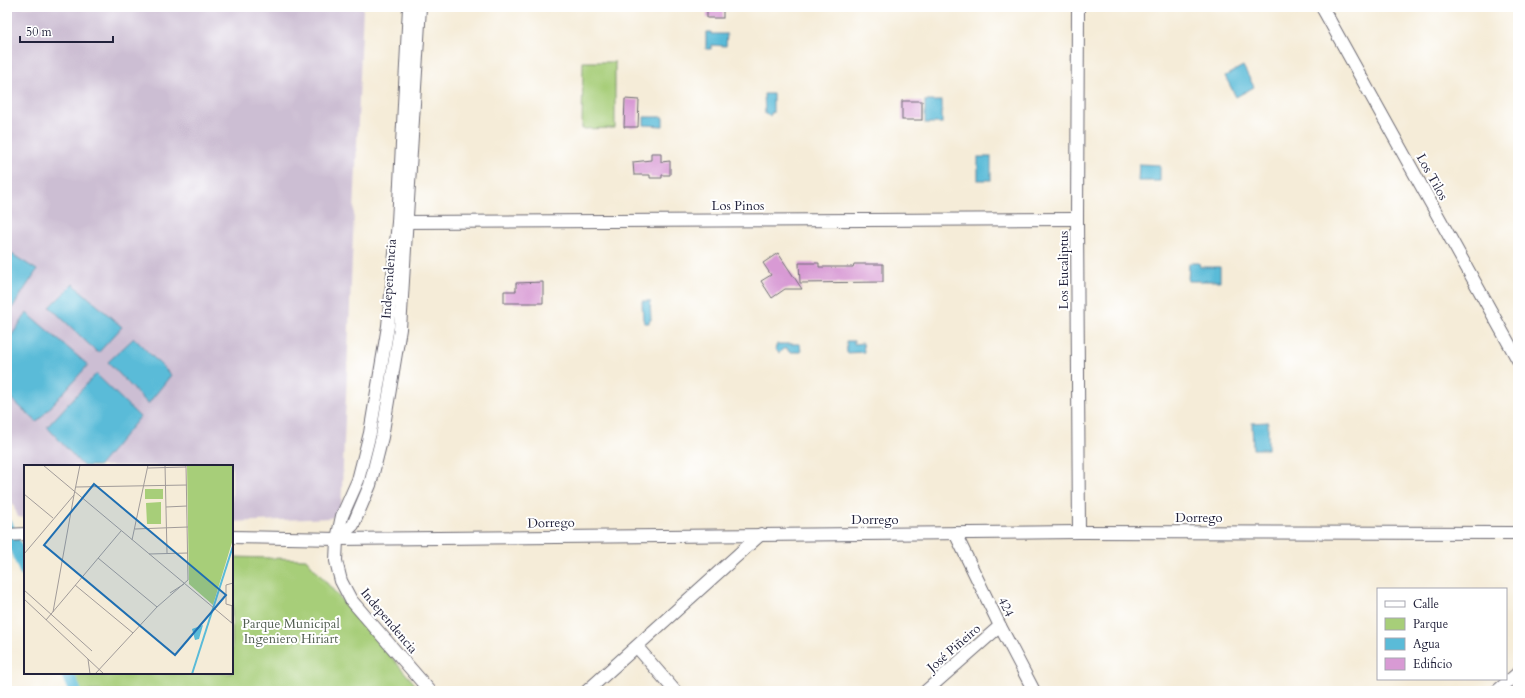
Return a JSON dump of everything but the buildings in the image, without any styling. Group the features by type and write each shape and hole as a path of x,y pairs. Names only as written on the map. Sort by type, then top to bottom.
{"street":[{"name":"Independencia","path":"409,7 400,329 382,437 370,485 353,525 337,539 336,561 340,581 351,600 430,691"},
{"name":"Independencia","path":"403,222 420,7"},
{"name":"Los Eucaliptus","path":"1078,7 1077,219 1079,532"},
{"name":"Los Tilos","path":"1322,7 1518,360"},
{"name":"Los Pinos","path":"403,222 1077,219"},
{"name":"Dorrego","path":"233,537 337,539 1079,532 1518,532"},
{"name":"424","path":"955,533 1000,626 1034,691"},
{"path":"7,535 24,534"},
{"path":"587,691 761,534"},
{"name":"José Piñeiro","path":"926,691 1000,626"},
{"path":"637,647 675,691"},
{"path":"1497,691 1518,673"}],"shaded area":[{"path":"7,7 363,7 341,511 331,518 233,522 233,465 24,465 24,518 18,517 7,489"}],"green space":[{"path":"583,62 615,62 615,128 582,129"},
{"name":"Parque Municipal Ingeniero Hiriart","path":"233,557 306,559 421,691 80,691 73,674 233,674"}],"water":[{"path":"706,32 711,32 711,34 727,34 726,46 712,45 711,49 706,49"},
{"path":"1243,66 1254,87 1236,97 1225,76"},
{"path":"764,94 773,94 773,113 771,113 770,116 765,114"},
{"path":"925,101 942,101 942,123 925,123"},
{"path":"644,117 663,117 663,126 644,125"},
{"path":"978,157 991,157 991,180 978,180"},
{"path":"1139,164 1160,165 1160,181 1138,181"},
{"path":"7,251 37,270 7,316"},
{"path":"1189,263 1199,263 1200,267 1220,267 1220,281 1188,281"},
{"path":"73,284 122,327 98,353 50,307"},
{"path":"642,301 650,301 651,320 649,323 644,323 643,320"},
{"path":"27,313 88,365 37,422 7,395 7,342"},
{"path":"134,338 171,375 148,404 108,362"},
{"path":"846,341 854,341 854,344 863,343 864,352 847,353"},
{"path":"777,344 800,344 801,352 789,352 787,348 783,349 779,353 775,349"},
{"path":"96,374 140,417 100,465 82,465 47,427"},
{"path":"1268,422 1268,449 1253,449 1252,423"}],"waterway":[{"path":"7,526 24,568"},
{"path":"67,674 75,691"}]}
